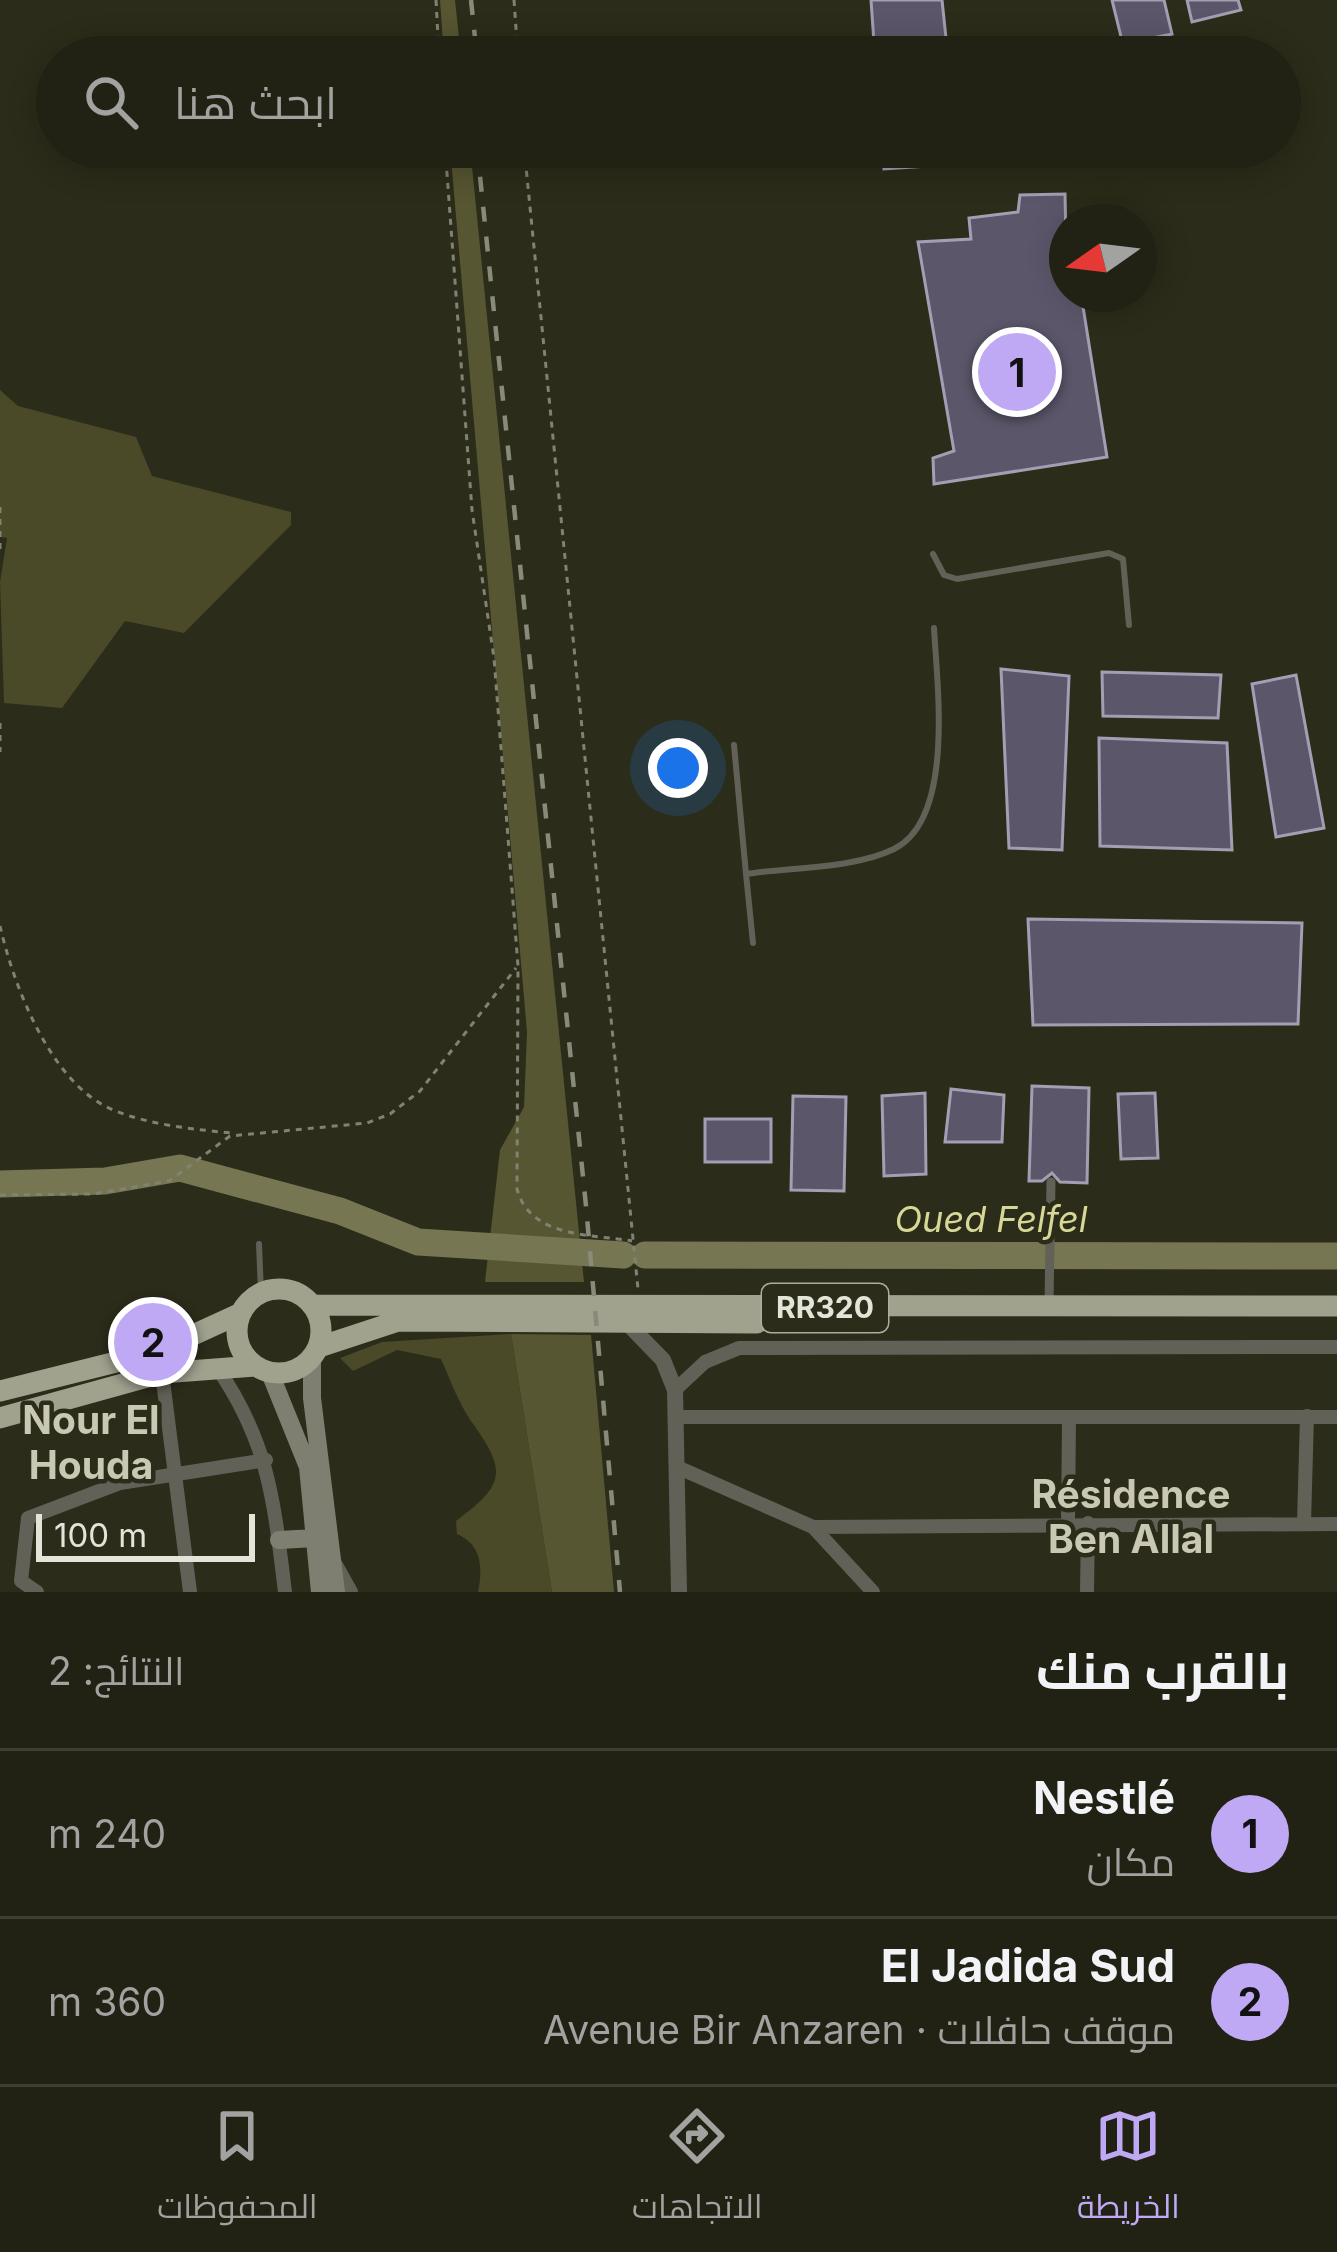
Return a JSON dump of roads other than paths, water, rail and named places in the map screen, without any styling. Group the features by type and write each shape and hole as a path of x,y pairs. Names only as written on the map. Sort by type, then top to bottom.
{"highway":[{"name":"RR320","path":"261,1293 289,1290 313,1305 447,1303 634,1317 1337,1311"},
{"path":"0,1391 156,1352 242,1312 261,1293"},
{"path":"313,1305 320,1321 315,1352"},
{"name":"RR320","path":"0,1418 162,1373 216,1366 297,1370 315,1352 398,1322 1049,1307 1337,1311"},
{"path":"242,1312 239,1346 262,1369"}],"main road":[{"path":"315,1352 336,1592"},
{"path":"262,1369 302,1445 320,1592"},
{"path":"279,1540 315,1538"}],"street":[{"path":"1049,1307 1051,1182"},
{"path":"634,1317 663,1360 675,1390 679,1592"},
{"path":"675,1390 705,1362 739,1348 1337,1347"},
{"path":"216,1366 245,1411 266,1460 285,1592"},
{"path":"162,1373 190,1592"},
{"path":"1304,1523 1306,1416"},
{"path":"677,1418 1337,1417"},
{"path":"1068,1522 1070,1419"},
{"path":"37,1592 21,1581 28,1518 120,1483 266,1460"},
{"path":"677,1468 813,1527 873,1592"},
{"path":"1087,1592 1088,1522"},
{"path":"813,1527 1337,1524"},
{"path":"333,1560 352,1592"}],"lane":[{"path":"933,554 944,575 957,580 1108,553 1123,559 1129,625"},
{"path":"746,874 879,855 914,836 934,789 938,719 934,628"},
{"path":"734,745 753,944"},
{"path":"259,1244 261,1293"}],"waterway":[{"name":"Oued Felfel","path":"0,1184 105,1181 180,1168 340,1211 418,1242 623,1255"},
{"name":"Oued Felfel","path":"645,1255 1337,1256"}],"railway":[{"path":"471,0 475,36"},
{"path":"479,168 586,1206 620,1592"}],"place":[{"name":"Nestlé","path":"1017,372"},
{"name":"El Jadida Sud","path":"153,1342"}],"district":[{"name":"Nour El Houda","path":"91,1442"},
{"name":"Résidence Ben Allal","path":"1131,1516"}]}
